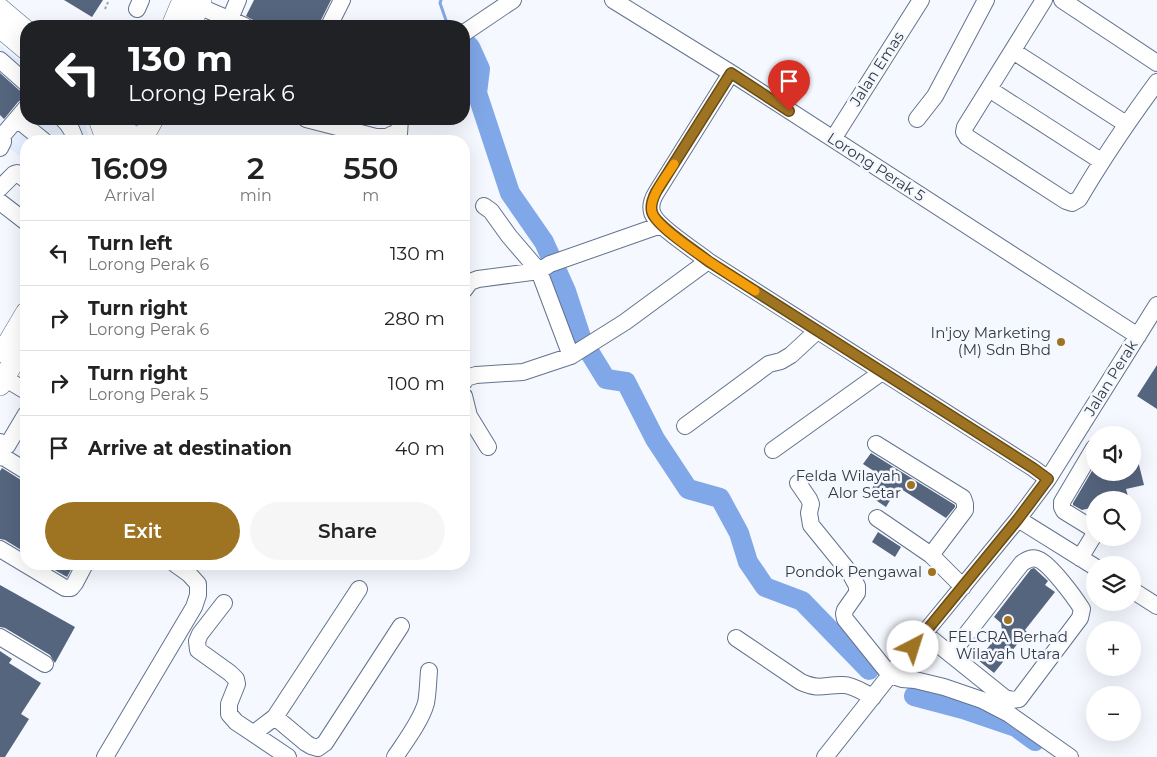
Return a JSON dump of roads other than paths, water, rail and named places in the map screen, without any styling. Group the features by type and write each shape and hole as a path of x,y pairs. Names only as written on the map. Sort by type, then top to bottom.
{"main road":[{"path":"178,20 194,2"},
{"path":"191,20 194,2"},
{"path":"0,9 20,25"},
{"path":"0,27 20,44"},
{"path":"118,125 133,130"},
{"path":"2,350 20,322"},
{"path":"2,381 20,350"}],"street":[{"path":"237,20 238,0"},
{"path":"332,20 342,0"},
{"path":"470,29 514,0"},
{"name":"Lorong Perak 5","path":"613,0 731,73 1138,336"},
{"name":"Jalan Emas","path":"833,139 922,0"},
{"path":"917,119 935,96 986,0"},
{"path":"1044,0 965,127 964,132 967,136 1066,201 1072,203 1079,199 1101,161 1157,82"},
{"path":"1062,0 1157,63"},
{"path":"194,2 231,20"},
{"path":"1013,51 1126,124"},
{"path":"0,60 20,78"},
{"path":"731,73 656,192 652,202 652,212 661,225 708,261 1048,479"},
{"path":"989,89 1101,161"},
{"path":"1,139 20,116"},
{"path":"31,125 39,135"},
{"path":"329,125 368,135"},
{"path":"0,188 14,174 20,174"},
{"path":"0,202 20,217"},
{"path":"484,206 491,212 508,236 550,265 583,349"},
{"path":"470,282 550,265 661,225"},
{"path":"470,377 523,372 583,349 625,322 708,261"},
{"name":"Jalan Perak","path":"825,757 1018,519 1048,479 1156,310"},
{"path":"685,426 769,364 781,361 791,355 818,331"},
{"path":"773,450 882,372"},
{"path":"2,381 20,388"},
{"path":"470,418 488,447"},
{"path":"2,448 20,422"},
{"path":"876,444 963,498 965,510 931,555"},
{"path":"2,448 20,456"},
{"path":"2,448 5,458 20,467"},
{"path":"1080,558 1094,535 1094,531 1064,511 1062,502 1086,462"},
{"path":"798,483 811,504 808,513 811,525 850,573 857,586 855,598 845,610 845,619 890,675 928,683 982,700 1009,714 1070,757"},
{"path":"877,518 931,555 963,587"},
{"path":"1018,519 1086,562"},
{"path":"0,549 20,561"},
{"path":"924,634 1005,698 1019,699 1080,618 1082,609 1047,565 1038,559 1030,558 1022,563 950,654"},
{"path":"35,570 65,588 71,588 82,570"},
{"path":"105,757 194,606 198,595 198,584 184,570"},
{"path":"254,733 275,717 359,589"},
{"path":"1141,596 1157,606"},
{"path":"224,603 200,634 197,641 198,650 236,679 237,684 229,704 229,714 236,722 288,757"},
{"path":"275,717 311,746 318,748 325,744 401,626"},
{"path":"0,637 45,664"},
{"path":"736,638 801,682 810,686 819,688 845,685 873,697"},
{"path":"395,757 410,735 423,710 426,702 429,671"}],"waterway":[{"path":"441,0 440,3 446,20"},
{"path":"470,47 480,69 477,93 510,193 544,242 566,291 582,340 606,379 626,382 655,439 688,489 720,498 739,533 748,562 765,587 802,601 869,670"},
{"path":"914,696 963,709 1016,727 1035,741"}],"place":[{"name":"In'joy Marketing (M) Sdn Bhd","path":"1061,342"},
{"name":"Felda Wilayah Alor Setar","path":"911,485"},
{"name":"Pondok Pengawal","path":"932,572"},
{"name":"FELCRA Berhad Wilayah Utara","path":"1008,620"}]}
